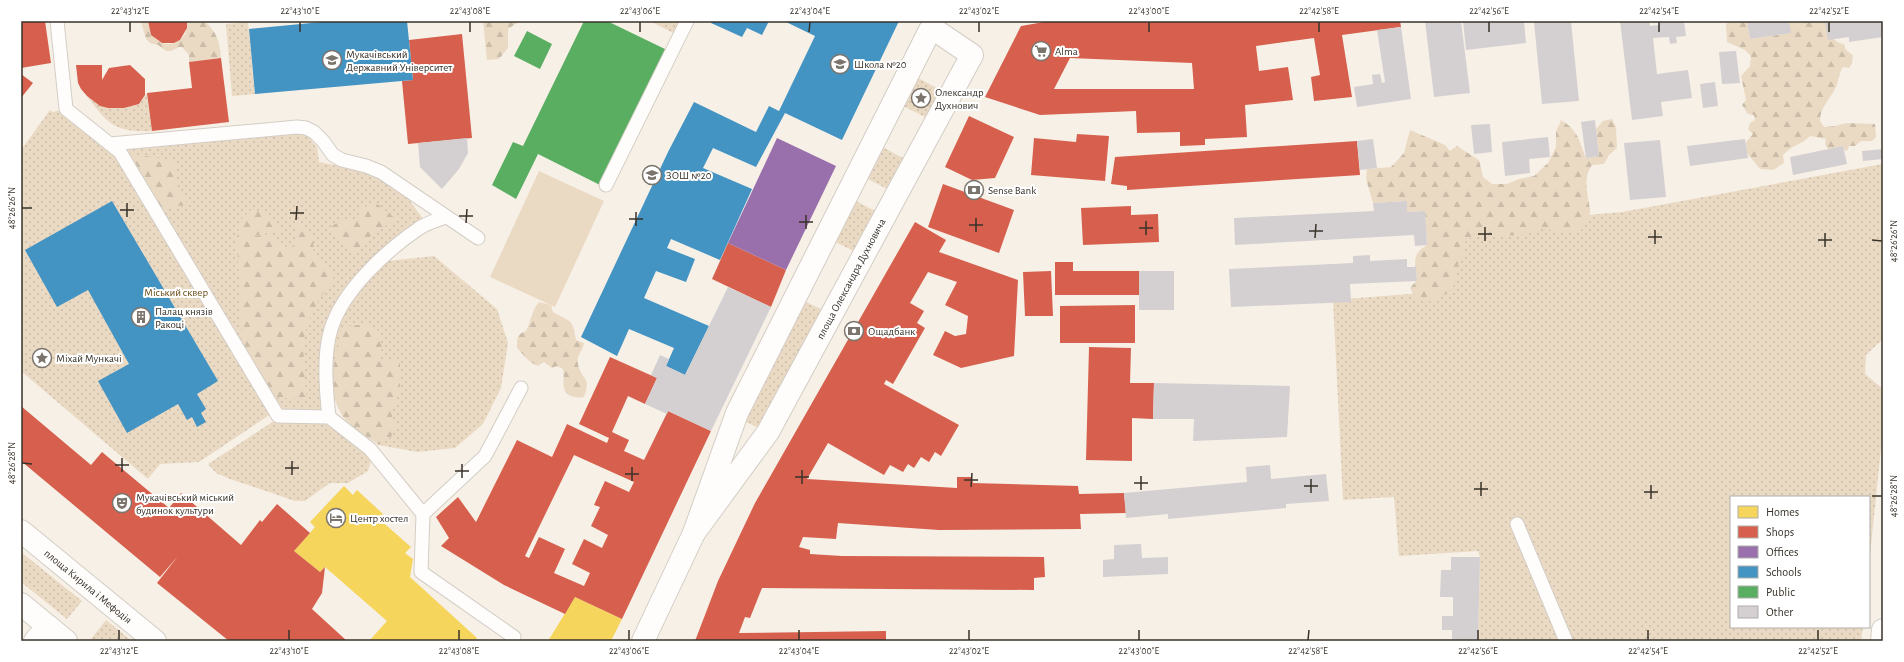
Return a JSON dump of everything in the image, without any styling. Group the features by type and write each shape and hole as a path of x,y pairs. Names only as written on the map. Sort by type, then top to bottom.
{"street":[{"name":"площа Олександра Духновича","path":"643,641 694,533 737,413 930,30 938,26 972,55 768,432 694,533"},
{"name":"площа Кирила і Мефодія","path":"21,531 155,641"},
{"path":"21,604 42,634 66,641"},
{"path":"1882,641 1883,630"}],"lane":[{"path":"57,21 66,109 120,152 278,416 329,417 370,449 423,514 421,572 514,638"},
{"path":"606,185 687,21"},
{"path":"110,144 235,132 297,127 306,128 314,132 323,141 333,156 342,160 354,161 381,172 478,238"},
{"path":"329,417 326,392 327,360 331,329 341,307 364,276 393,249 419,228 446,217"},
{"path":"423,514 485,456 521,388"},
{"path":"1517,524 1566,641"}],"green space":[{"path":"148,21 151,32 156,39 163,43 170,44 177,42 183,37 186,30 187,21 204,21 215,33 220,47 221,58 189,62 189,55 182,47 171,51 166,51 158,45 150,43 146,39 141,22"},
{"path":"483,21 520,21 508,29 508,48 499,59 487,60"},
{"path":"650,21 682,21 675,34"},
{"path":"1729,21 1747,21 1750,39 1790,33 1789,21 1825,21 1834,39 1844,44 1846,50 1853,55 1852,63 1849,68 1843,67 1842,69 1834,92 1823,108 1820,121 1824,127 1846,123 1875,124 1876,137 1872,141 1861,141 1855,146 1849,146 1847,151 1844,150 1843,146 1828,149 1825,144 1826,139 1810,136 1783,155 1784,163 1773,170 1760,169 1747,153 1746,142 1753,134 1748,129 1750,123 1755,120 1754,115 1748,114 1742,105 1746,100 1741,76 1750,66 1751,56 1745,50 1727,42 1726,24"},
{"path":"248,22 255,94 232,96 226,24"},
{"path":"918,78 942,91 927,118 903,106"},
{"path":"147,93 152,131 129,130 114,125 101,114 87,96 100,106 108,108 124,108 139,104"},
{"name":"Міський сквер","path":"66,109 110,144 305,133 317,147 319,162 368,172 404,193 429,227 388,261 434,256 497,309 508,343 501,388 483,424 455,448 417,452 379,445 346,420 334,399 334,412 277,410 199,462 160,464 148,479 21,371 21,150 50,110 53,112"},
{"path":"1612,119 1616,127 1617,148 1609,155 1604,164 1592,165 1589,170 1586,187 1590,212 1582,230 1561,233 1544,228 1528,234 1503,236 1475,234 1464,243 1463,255 1455,270 1456,282 1452,289 1434,302 1416,299 1410,288 1417,280 1415,264 1416,256 1418,252 1427,245 1425,211 1407,212 1406,201 1373,203 1366,179 1367,169 1391,167 1404,153 1410,130 1445,145 1450,151 1457,146 1479,160 1483,177 1492,184 1507,184 1519,179 1534,176 1548,163 1556,147 1556,132 1561,120 1575,132 1586,158 1599,156 1596,129 1603,121"},
{"path":"877,144 910,162 893,192 860,175"},
{"path":"120,152 177,161 177,180 187,204 171,208 158,216"},
{"path":"1883,164 1883,339 1866,355 1865,374 1883,389 1883,429 1870,555 1870,496 1730,496 1730,628 1863,628 1861,641 1478,641 1480,557 1478,551 1399,556 1394,497 1343,500 1333,300 1447,291 1444,228 1622,212"},
{"path":"539,171 604,201 555,307 490,277"},
{"path":"850,198 881,214 860,254 829,239"},
{"path":"376,203 396,219 368,238 355,252 330,228 340,220 356,221 361,208"},
{"path":"251,210 269,214 282,230 247,237 269,234 280,245 292,248 295,239 295,219 313,236 314,256 326,264 335,276 318,302 306,330 304,345 304,373 307,399 266,397 243,358 237,239 240,220"},
{"path":"795,297 832,314 768,432 735,417"},
{"path":"539,302 551,305 553,312 567,319 574,328 576,340 584,343 579,356 578,364 587,385 584,397 578,398 571,396 565,391 563,369 557,366 552,368 544,362 538,366 530,362 517,348 518,337 526,331"},
{"path":"367,324 379,331 382,348 379,358 388,362 400,358 400,387 395,405 389,408 396,426 391,437 379,445 357,430 346,420 340,411 334,388 334,362 342,327"},
{"path":"274,421 311,421 331,425 358,445 367,455 371,460 368,471 348,483 330,483 305,501 295,501 230,479 216,473 208,464"},
{"path":"21,552 82,601 67,619 21,582"},
{"path":"106,620 132,641 93,641 91,639"}],"building: Homes":[{"path":"344,486 353,495 357,490 383,514 379,519 411,547 405,553 413,559 410,577 477,638 474,641 369,641 387,621 325,567 320,572 294,551 315,527 310,522"},
{"path":"575,597 622,619 611,641 548,641"}],"building: Shops":[{"path":"21,21 45,21 51,63 21,68"},
{"path":"148,21 187,21 187,28 180,40 174,43 162,43 151,35"},
{"path":"1050,21 1400,21 1401,27 1342,35 1352,97 1314,101 1311,77 1320,75 1314,38 1256,46 1259,71 1288,67 1293,100 1245,105 1247,137 1205,139 1205,145 1180,146 1180,132 1137,133 1136,111 1040,115 985,97 1021,26","holes":["1070,58 1192,63 1194,89 1054,89"]},
{"path":"462,34 472,138 408,144 402,81 413,80 409,40"},
{"path":"221,58 229,122 152,131 147,93 192,88 189,62"},
{"path":"76,65 102,65 102,80 109,68 130,65 145,79 145,95 139,104 124,108 108,108 100,106 87,96 81,89 78,83"},
{"path":"21,74 33,83 21,98"},
{"path":"969,116 1014,137 995,178 972,180 945,167"},
{"path":"1077,134 1109,136 1105,181 1031,175 1034,138 1076,142"},
{"path":"1357,141 1360,175 1127,190 1127,186 1111,184 1115,157"},
{"path":"943,184 1014,210 999,253 928,227"},
{"path":"1131,206 1131,215 1158,214 1159,242 1083,245 1081,208"},
{"path":"915,222 946,240 939,252 1018,280 1014,356 961,368 933,355 945,331 955,336 966,334 968,316 945,305 957,282 928,272 910,303 924,311 917,323 925,328 893,384 886,380 884,384 959,425 941,456 935,452 929,462 921,457 914,468 908,464 903,472 890,465 884,475 828,443 807,479 957,488 957,477 972,477 973,483 1078,486 1079,494 1124,493 1126,513 1080,514 1081,529 939,530 838,523 836,539 803,537 799,547 810,550 810,554 842,556 1044,557 1045,577 1034,578 1034,590 762,588 750,618 745,617 739,633 886,631 886,641 695,641 718,581 755,503"},
{"path":"728,243 786,270 771,307 712,279"},
{"path":"1055,262 1073,262 1073,271 1139,271 1139,295 1055,295"},
{"path":"1051,271 1053,316 1025,316 1023,272"},
{"path":"1135,305 1135,343 1060,343 1060,306"},
{"path":"1089,347 1131,348 1130,383 1154,383 1153,419 1132,418 1132,461 1086,460"},
{"path":"610,357 657,378 645,404 628,396 612,432 629,440 624,451 644,460 668,411 711,431 622,619 575,597 565,614 504,585 441,546 449,538 436,517 458,497 476,522 517,440 552,457 567,424 607,443 609,438 579,424","holes":["574,455 634,482 629,492 605,481 594,505 600,507 591,526 608,535 602,548 584,539 572,564 590,573 584,586 554,573 565,549 539,537 529,558 525,556"]},
{"path":"21,406 91,465 102,452 169,508 181,493 241,545 260,520 262,522 277,504 310,533 294,551 320,572 325,567 322,593 312,609 347,641 229,641 157,583 178,556 160,577 21,461"}],"building: Offices":[{"path":"777,138 836,166 786,270 728,243"}],"building: Schools":[{"name":"Мукачівський Державний Університет","path":"332,21 407,21 413,80 255,94 249,29"},
{"path":"712,21 769,21 762,35 747,28 742,37 711,23"},
{"path":"784,21 899,21 842,140 785,113 756,167 713,148 703,168 752,189 720,260 671,239 667,248 695,259 686,282 656,271 644,298 709,326 685,375 666,366 674,348 629,329 617,356 581,337 668,152 694,102 756,132 769,106 779,111 815,36"},
{"name":"Палац князів Ракоці","path":"112,201 218,381 197,394 206,409 201,413 206,422 197,427 192,417 187,420 178,404 127,433 98,381 129,364 88,290 57,307 25,250"}],"building: Public":[{"path":"584,21 607,21 667,50 600,185 538,154 516,199 492,185 513,142 523,146"},
{"path":"527,31 552,44 540,69 514,56"}],"building: Other":[{"path":"1425,21 1461,21 1470,93 1434,97"},
{"path":"1463,21 1524,21 1526,43 1466,50"},
{"path":"1571,21 1579,101 1542,104 1534,22"},
{"path":"1620,21 1649,21 1650,26 1659,25 1659,21 1684,21 1686,36 1676,37 1677,43 1670,44 1669,37 1653,38 1657,74 1688,70 1692,98 1661,102 1663,116 1632,120"},
{"path":"1747,21 1789,21 1791,33 1750,39"},
{"path":"1825,21 1883,21 1883,37 1849,42 1849,37 1828,40"},
{"path":"1401,27 1411,99 1357,107 1354,87 1373,84 1372,75 1380,74 1382,83 1385,82 1377,30"},
{"path":"1736,51 1740,83 1722,84 1719,52"},
{"path":"1715,82 1718,106 1703,108 1700,84"},
{"path":"1595,120 1599,156 1586,158 1581,122"},
{"path":"1490,124 1492,152 1474,154 1471,125"},
{"path":"1548,137 1550,157 1529,159 1530,173 1505,176 1502,142"},
{"path":"467,138 468,153 459,169 442,189 420,167 418,143"},
{"path":"1373,139 1377,168 1360,170 1357,141"},
{"path":"1745,139 1748,158 1690,166 1687,146"},
{"path":"1660,140 1666,197 1630,200 1624,143"},
{"path":"1843,146 1847,164 1793,175 1790,157"},
{"path":"1883,149 1883,159 1863,161 1862,151"},
{"path":"1407,201 1407,212 1425,211 1427,245 1415,246 1414,235 1235,245 1234,218 1374,211 1373,203"},
{"path":"1370,255 1370,261 1407,259 1407,267 1416,267 1417,281 1350,284 1351,302 1231,307 1229,269 1353,263 1353,256"},
{"path":"1139,271 1174,271 1174,310 1139,310"},
{"path":"728,287 771,307 711,431 668,411 667,414 645,404 657,378 651,375 660,355 669,359 666,366 685,375"},
{"path":"1154,383 1290,386 1287,437 1193,441 1194,419 1153,419"},
{"path":"1270,465 1271,479 1326,474 1329,501 1286,504 1286,508 1168,519 1168,514 1126,518 1124,493 1247,482 1246,467"},
{"path":"1141,544 1142,558 1168,557 1168,574 1103,577 1103,560 1114,559 1114,545"},
{"path":"1451,557 1480,557 1478,641 1452,641 1452,630 1442,630 1442,616 1453,616 1453,597 1440,597 1441,570 1451,570"}],"place":[{"name":"Alma","path":"1041,51"},
{"name":"Мукачівський Державний Університет","path":"332,60"},
{"name":"Школа №20","path":"840,64"},
{"name":"Олександр Духнович","path":"921,98"},
{"name":"ЗОШ №20","path":"652,175"},
{"name":"Sense Bank","path":"974,190"},
{"name":"Палац князів Ракоці","path":"141,317"},
{"name":"Ощадбанк","path":"854,331"},
{"name":"Міхай Мункачі","path":"42,358"},
{"name":"Мукачівський міський будинок культури","path":"122,503"},
{"name":"Центр хостел","path":"336,518"}]}
